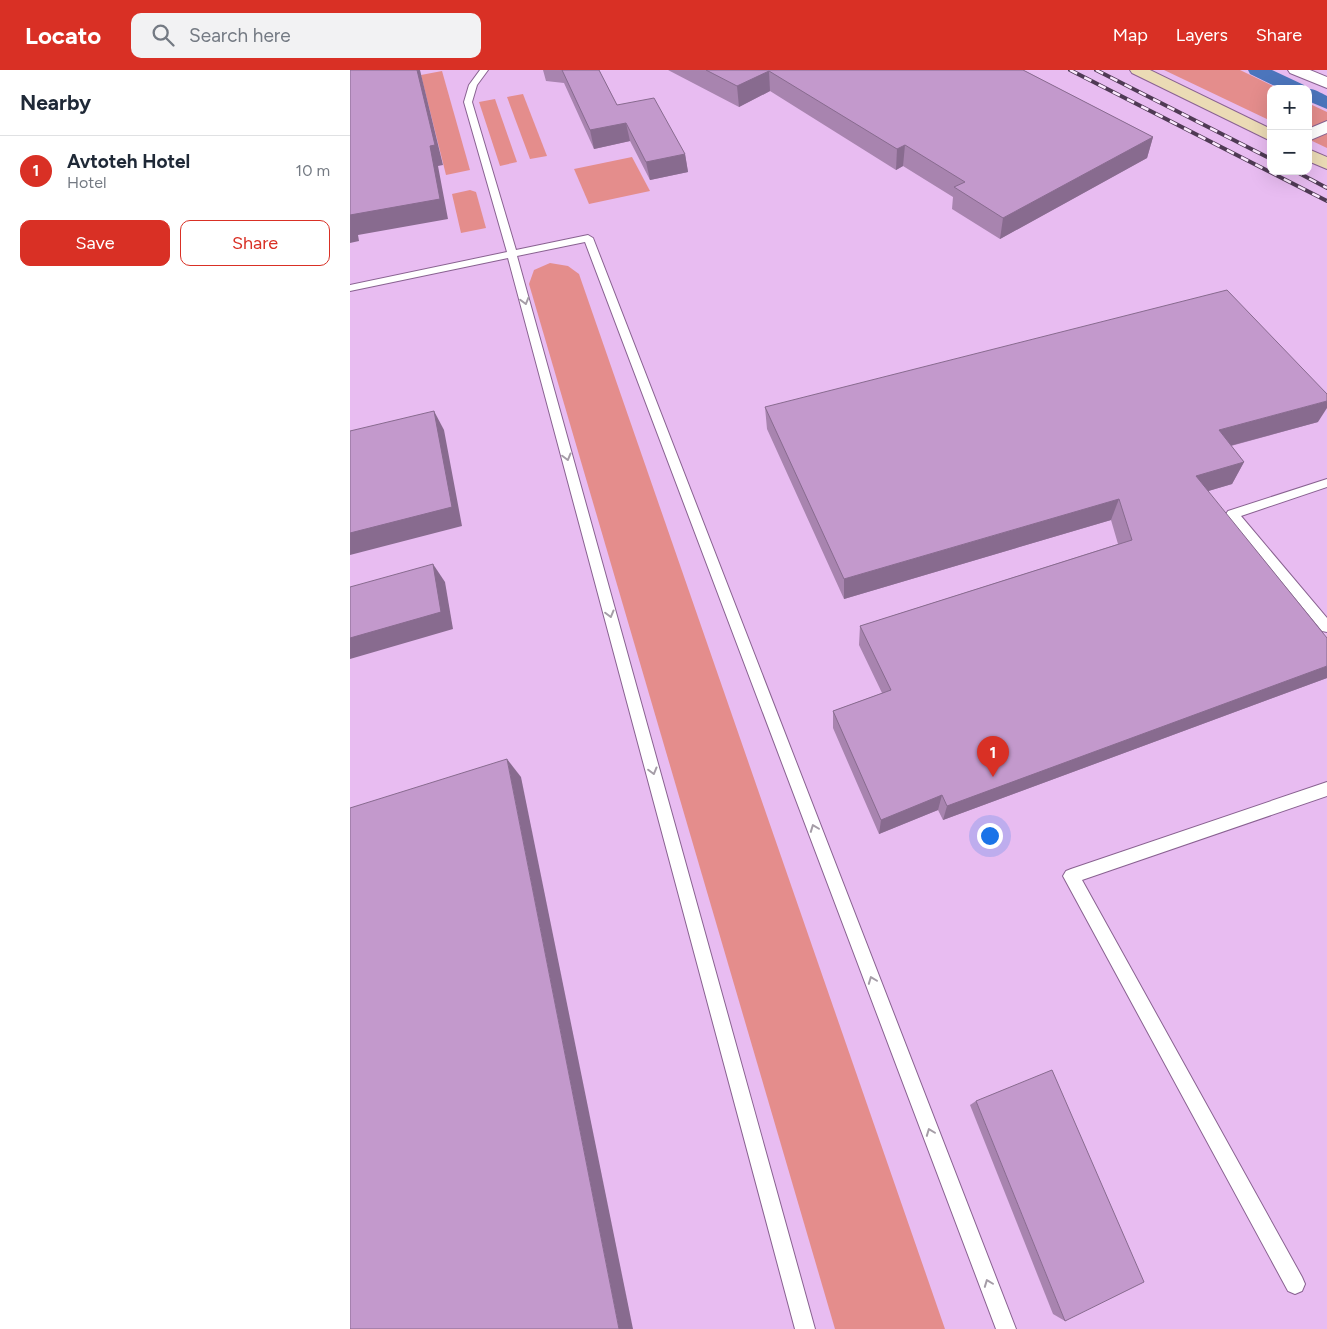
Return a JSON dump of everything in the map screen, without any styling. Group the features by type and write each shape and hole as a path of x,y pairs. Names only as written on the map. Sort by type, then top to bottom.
{"main road":[{"path":"1138,70 1267,134"},
{"path":"1312,156 1327,164"}],"street":[{"path":"1296,70 1327,83"},
{"path":"1312,134 1327,126"}],"lane":[{"path":"484,70 472,85 468,102 512,254 805,1329"},
{"path":"350,288 588,238 1006,1329"},
{"path":"1327,483 1232,514 1327,627"},
{"path":"1295,1284 1071,876 1327,789"}],"shaded area":[{"path":"1164,70 1240,70 1271,85 1267,85 1267,119"},
{"path":"442,71 470,170 446,175 421,75"},
{"path":"523,94 547,156 530,159 507,97"},
{"path":"495,99 517,162 500,166 479,102"},
{"path":"1312,105 1327,112 1327,148 1312,141"},
{"path":"632,157 650,191 589,204 574,169"},
{"path":"470,190 476,192 486,228 461,233 452,194"},
{"path":"550,263 568,266 579,274 945,1329 835,1329 529,284 534,270"}],"building":[{"path":"350,70 417,70 435,145 430,146 440,199 350,215"},
{"path":"562,70 599,70 617,105 654,98 685,154 646,162 626,123 590,130"},
{"path":"706,70 1023,70 1153,137 1003,218 954,187 965,182 905,145 897,149 769,71 737,86"},
{"path":"1227,290 1327,394 1327,401 1219,430 1244,462 1196,476 1327,638 1327,666 947,806 942,795 881,820 833,711 891,690 860,626 1132,540 1119,499 844,579 765,407"},
{"path":"434,411 452,507 350,533 350,431"},
{"path":"433,564 441,612 350,638 350,587"},
{"path":"507,759 619,1329 350,1329 350,808"},
{"path":"1052,1070 1144,1282 1065,1321 976,1101"}],"waterway":[{"path":"1257,70 1289,85"},
{"path":"1312,96 1327,103"}],"railway":[{"path":"1070,70 1327,201"},
{"path":"1096,70 1267,157"},
{"path":"1303,175 1327,188"}],"place":[{"name":"Avtoteh Hotel","path":"993,777"}]}
